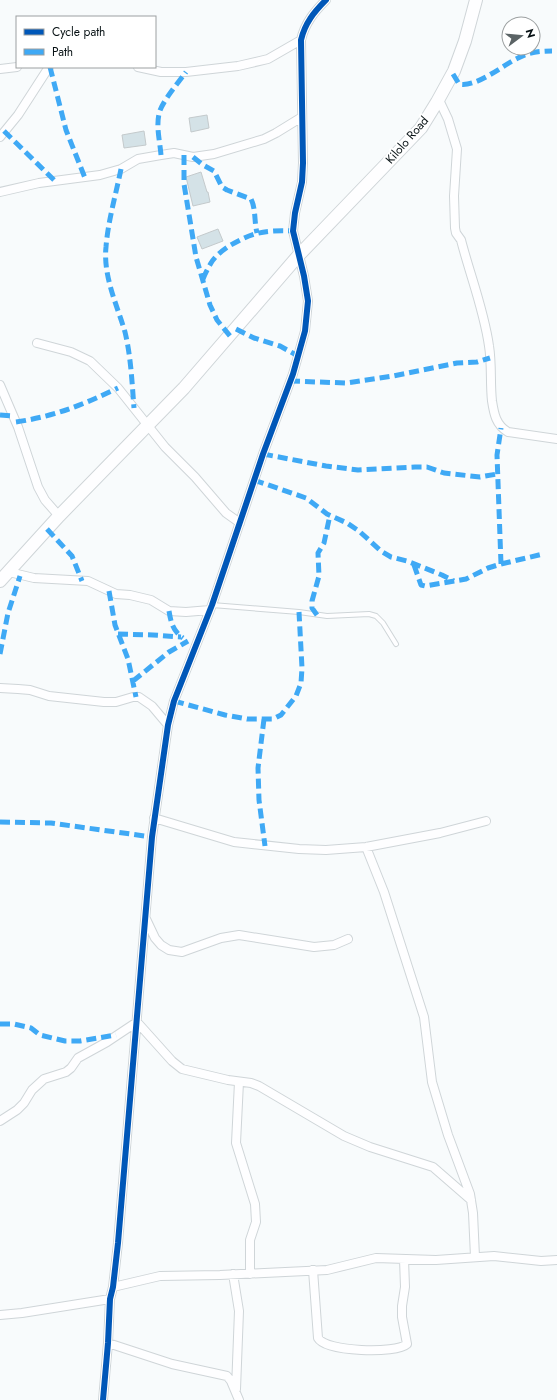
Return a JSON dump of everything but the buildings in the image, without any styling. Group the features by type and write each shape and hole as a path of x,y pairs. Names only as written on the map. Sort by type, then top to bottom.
{"main road":[{"name":"Kilolo Road","path":"0,581 58,516 184,388 298,256 421,128 439,100 454,71 465,41 476,0"}],"street":[{"path":"103,1400 110,1299 113,1287 118,1243 154,818 168,725 174,701 211,607 263,454 293,374 304,332 308,301 304,276 293,231 295,213 302,182 303,163 301,40 308,19 326,0"},
{"path":"143,68 161,72 186,72 238,66 268,59 301,40"},
{"path":"0,69 16,67"},
{"path":"0,137 18,115 48,68"},
{"path":"439,100 450,124 457,149 454,196 455,228 456,233 461,240 487,331 490,347 491,387 494,415 501,428 508,432 557,440"},
{"path":"0,192 39,184 100,175 121,169 138,159 174,153 193,157 214,154 264,139 302,117"},
{"path":"37,343 71,352 90,361 118,388 146,426 204,486 226,513 240,522"},
{"path":"0,385 18,428 38,487 45,500 58,516"},
{"path":"9,572 34,578 88,581 116,594 130,595 151,600 169,611 186,612 211,607"},
{"path":"0,688 30,690 48,696 104,702 116,702 133,697 139,697 152,706 168,725"},
{"path":"154,818 234,842 299,849 326,850 366,847 440,833 486,821"},
{"path":"366,847 384,892 424,1017 432,1082 471,1200 475,1257"},
{"path":"146,919 155,938 161,945 169,950 182,952 221,938 239,935 314,946 334,945 348,939"},
{"path":"137,1022 177,1066 182,1069 259,1086 344,1136 370,1147 433,1167 471,1200"},
{"path":"0,1121 17,1110 24,1103 32,1090 44,1080 66,1072 78,1058 107,1042 137,1022"},
{"path":"240,1082 236,1143 255,1204 256,1222 250,1240 250,1274"},
{"path":"113,1287 160,1276 250,1274 327,1270 376,1258 436,1260 494,1256 541,1261 557,1260"},
{"path":"313,1270 318,1338 320,1341 325,1344 349,1349 379,1350 400,1347 407,1344 402,1317 405,1287 404,1259"},
{"path":"233,1274 239,1311 236,1392"},
{"path":"0,1315 29,1312 110,1299"},
{"path":"108,1343 172,1364 227,1376 231,1381 239,1400"}],"lane":[{"path":"211,607 299,612 327,616 369,614 376,616 383,622 396,644"}],"marked path":[{"path":"453,74 459,84 473,83 526,54 552,51"},
{"path":"50,68 66,130 85,178"},
{"path":"161,155 158,129 160,109 186,72"},
{"path":"4,131 55,181"},
{"path":"184,155 184,184 196,257 210,305 217,320 230,336"},
{"path":"193,157 214,171 222,187 251,199 254,207 257,233"},
{"path":"121,169 108,227 106,258 109,280 125,332 129,351 134,408"},
{"path":"203,279 219,253 237,241 260,233 293,231"},
{"path":"236,329 254,338 280,346 298,356"},
{"path":"290,381 346,383 393,376 457,363 477,362 490,358"},
{"path":"16,422 44,417 92,400 118,388"},
{"path":"0,415 14,416"},
{"path":"501,428 497,455 501,564"},
{"path":"263,454 326,466 358,470 427,467 444,473 480,477 497,474"},
{"path":"254,480 306,498 327,514 347,523 359,531 381,551 391,557 407,561 454,581"},
{"path":"317,615 312,608 312,601 319,576 318,553 324,543 330,515"},
{"path":"47,529 72,556 82,581"},
{"path":"414,565 421,585 425,586 466,579 488,568 543,554"},
{"path":"0,654 8,613 20,576"},
{"path":"109,591 115,625 128,659 136,697"},
{"path":"169,611 173,626 177,633 183,638"},
{"path":"174,701 225,715 247,719 273,719 281,715 296,696 301,683 302,668 299,612"},
{"path":"118,634 181,637"},
{"path":"133,681 169,652 188,641"},
{"path":"264,719 258,768 259,800 265,846"},
{"path":"0,822 51,823 152,837"},
{"path":"0,1024 14,1024 31,1028 40,1035 65,1041 80,1041 116,1035"}],"cycle path":[{"path":"103,1400 110,1299 113,1287 118,1243 152,837 168,725 174,701 212,605 263,454 293,374 305,331 308,301 304,276 293,231 295,213 302,182 303,163 301,40 310,18 326,0"}]}
